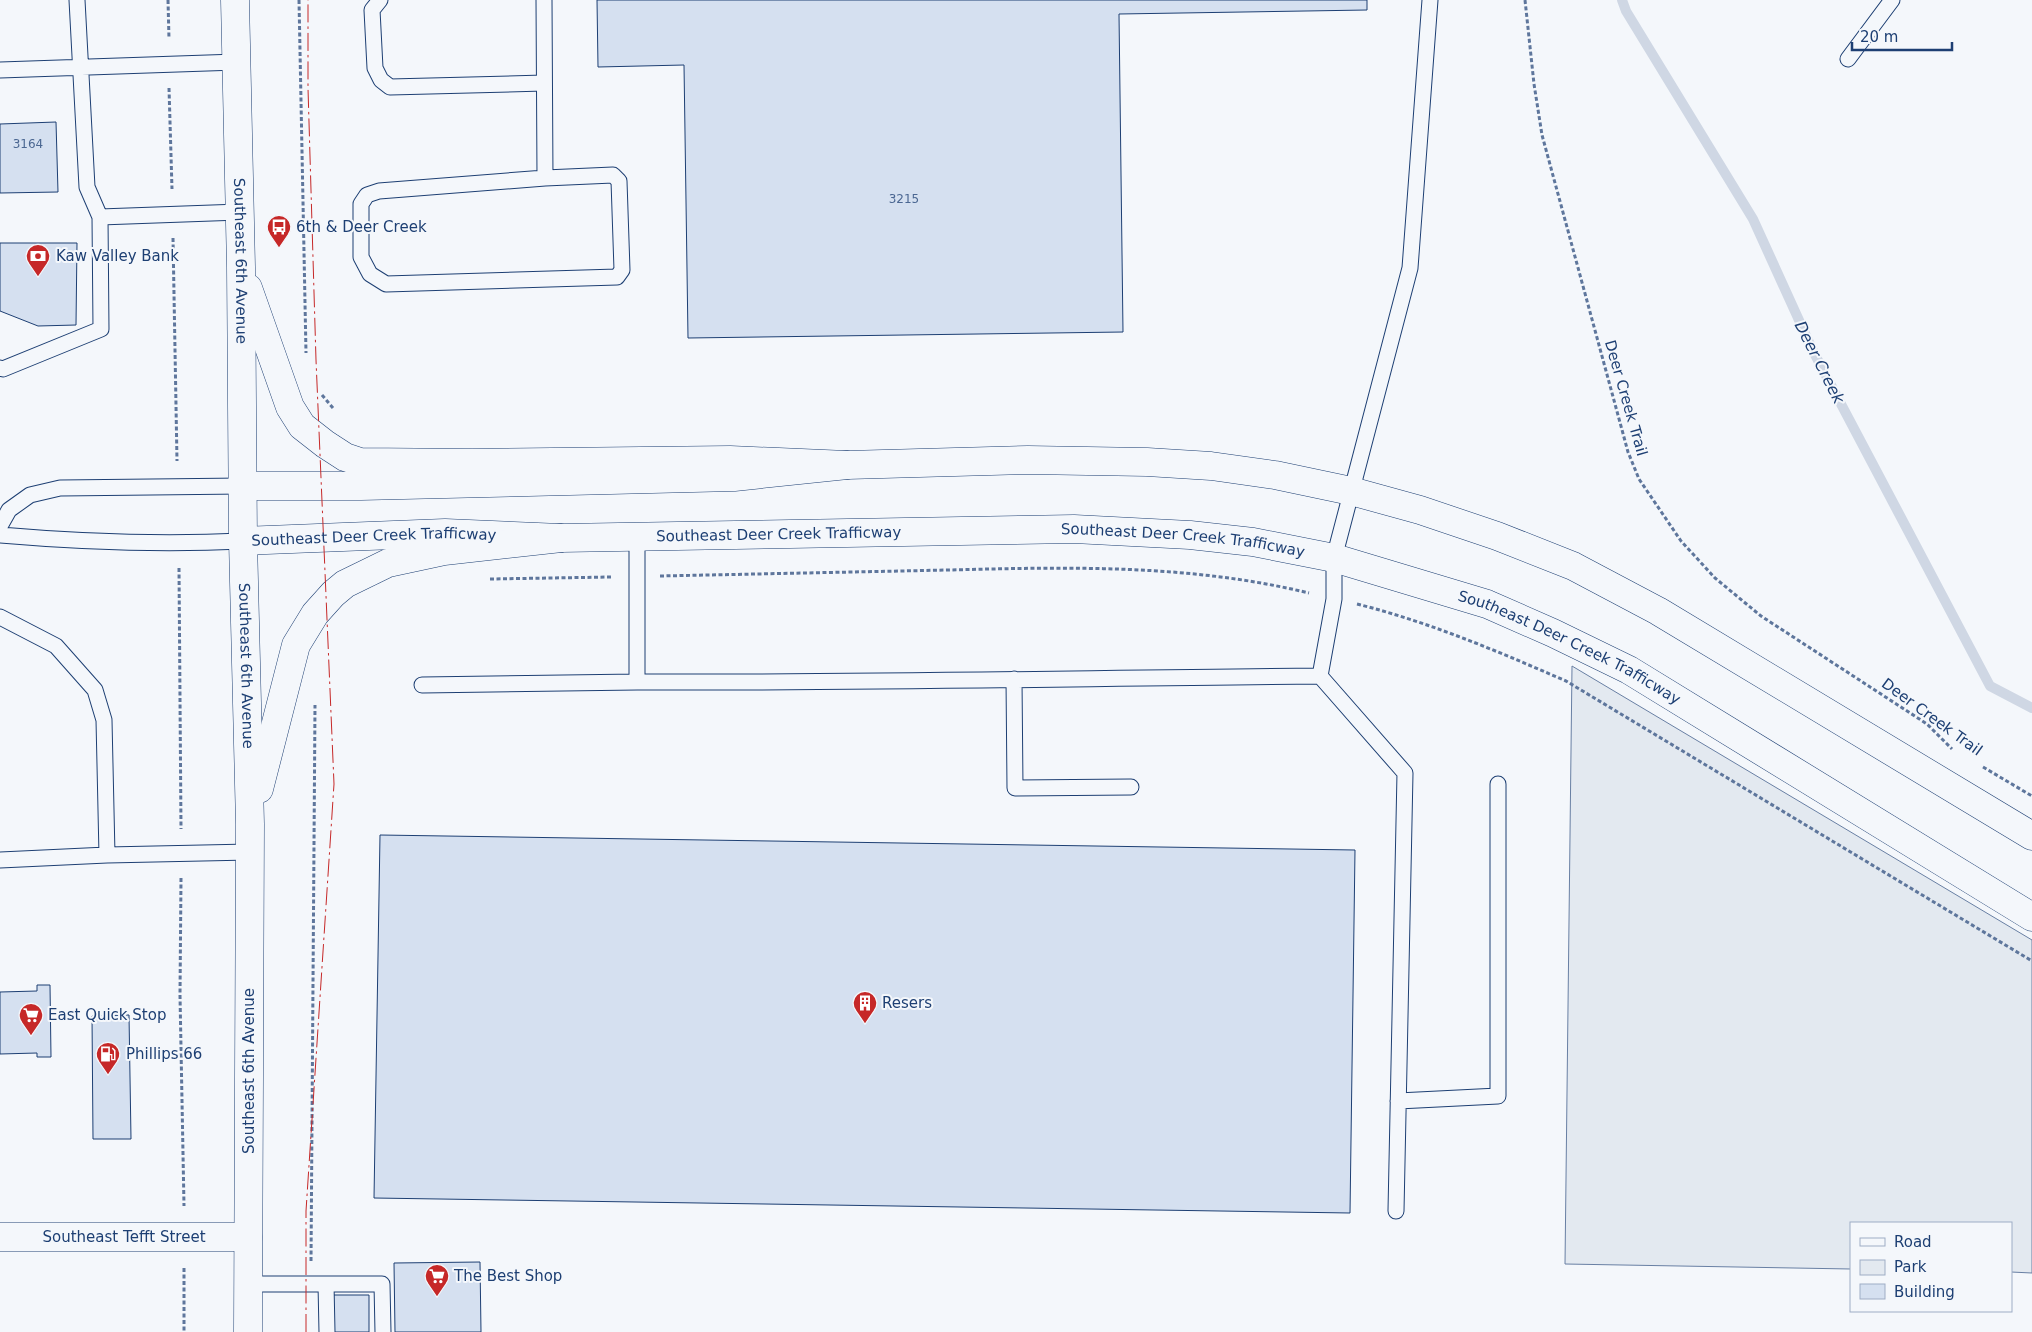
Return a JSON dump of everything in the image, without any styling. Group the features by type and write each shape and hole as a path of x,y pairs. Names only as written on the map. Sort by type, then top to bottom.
{"street":[{"name":"Southeast 6th Avenue","path":"235,0 241,267 243,541 250,824 248,1332"},
{"path":"241,267 290,407 302,426 345,457 360,462 472,463 730,460 847,465 1028,460 1147,462 1211,466 1276,475 1351,491 1420,510 1496,536 1573,566 1658,611 2032,836"},
{"path":"243,486 361,486 734,477 847,465"},
{"name":"Southeast Deer Creek Trafficway","path":"243,541 446,533 561,538 1074,529 1190,535 1253,542 1334,558 1487,604 1553,632 1629,670 2032,917"},
{"path":"250,824 296,645 315,614 333,594 345,584 388,563 444,551 561,538"},
{"name":"Southeast Tefft Street","path":"0,1237 248,1237"}],"lane":[{"path":"0,368 3,369 101,329 100,217 87,187 77,0"},
{"path":"380,0 372,10 374,68 381,80 390,87 544,83"},
{"path":"544,0 545,178"},
{"path":"1320,676 1334,599 1334,558 1410,268 1430,0"},
{"path":"1848,59 1892,0"},
{"path":"0,70 237,62"},
{"path":"613,175 619,180 622,270 617,277 386,284 370,274 361,257 361,204 367,195 379,191 545,178 613,175"},
{"path":"100,217 172,216 240,212"},
{"path":"0,526 9,510 30,495 60,488 243,486"},
{"path":"0,535 71,541 178,544 243,541"},
{"path":"637,537 637,682"},
{"path":"0,617 56,646 95,690 104,720 107,855"},
{"path":"422,685 637,682 806,683 1320,676 1405,773 1396,1211"},
{"path":"1014,679 1015,788 1131,787"},
{"path":"1398,1101 1498,1096 1498,784"},
{"path":"0,860 107,855 250,852"},
{"path":"248,1284 382,1284 383,1332"},
{"path":"319,1284 327,1332"}],"path":[{"path":"168,0 177,486"},
{"path":"299,0 305,342 307,359"},
{"name":"Deer Creek Trail","path":"1525,0 1534,84 1542,134 1628,452 1639,479 1681,541 1715,578 1761,616 1927,724 1951,748 1959,753"},
{"path":"318,388 336,412"},
{"path":"178,544 182,854 180,995 184,1332"},
{"path":"482,580 1046,568 1157,570 1278,585 1397,614 1483,645 1566,681 2032,961"},
{"path":"315,695 319,1284"},
{"name":"Deer Creek Trail","path":"1975,762 2032,796"}],"green space":[{"path":"1572,666 2032,940 2032,1273 2012,1272 2012,1222 1850,1222 1850,1269 1565,1264"}],"building":[{"path":"597,0 1367,0 1367,10 1119,14 1123,332 688,338 684,65 598,67"},
{"path":"56,122 58,192 0,193 0,124"},
{"name":"Kaw Valley Bank","path":"0,243 77,243 76,325 38,326 0,311"},
{"name":"Resers","path":"380,835 1355,850 1350,1213 374,1198"},
{"path":"37,985 50,985 51,1057 37,1057 37,1053 0,1054 0,992 37,991"},
{"path":"129,1015 131,1139 93,1139 92,1016"},
{"name":"The Best Shop","path":"480,1262 481,1332 395,1332 394,1263"},
{"path":"332,1295 369,1295 369,1332 333,1332"}],"waterway":[{"name":"Deer Creek","path":"1622,0 1626,11 1753,219 1813,351 1990,686 2032,708"}],"power":[{"path":"306,1332 306,1211 334,784 316,360 308,88 308,0"}],"place":[{"name":"6th & Deer Creek","path":"279,248"},
{"name":"Kaw Valley Bank","path":"38,277"},
{"name":"Resers","path":"865,1024"},
{"name":"East Quick Stop","path":"31,1036"},
{"name":"Phillips 66","path":"108,1075"},
{"name":"The Best Shop","path":"437,1297"}]}
